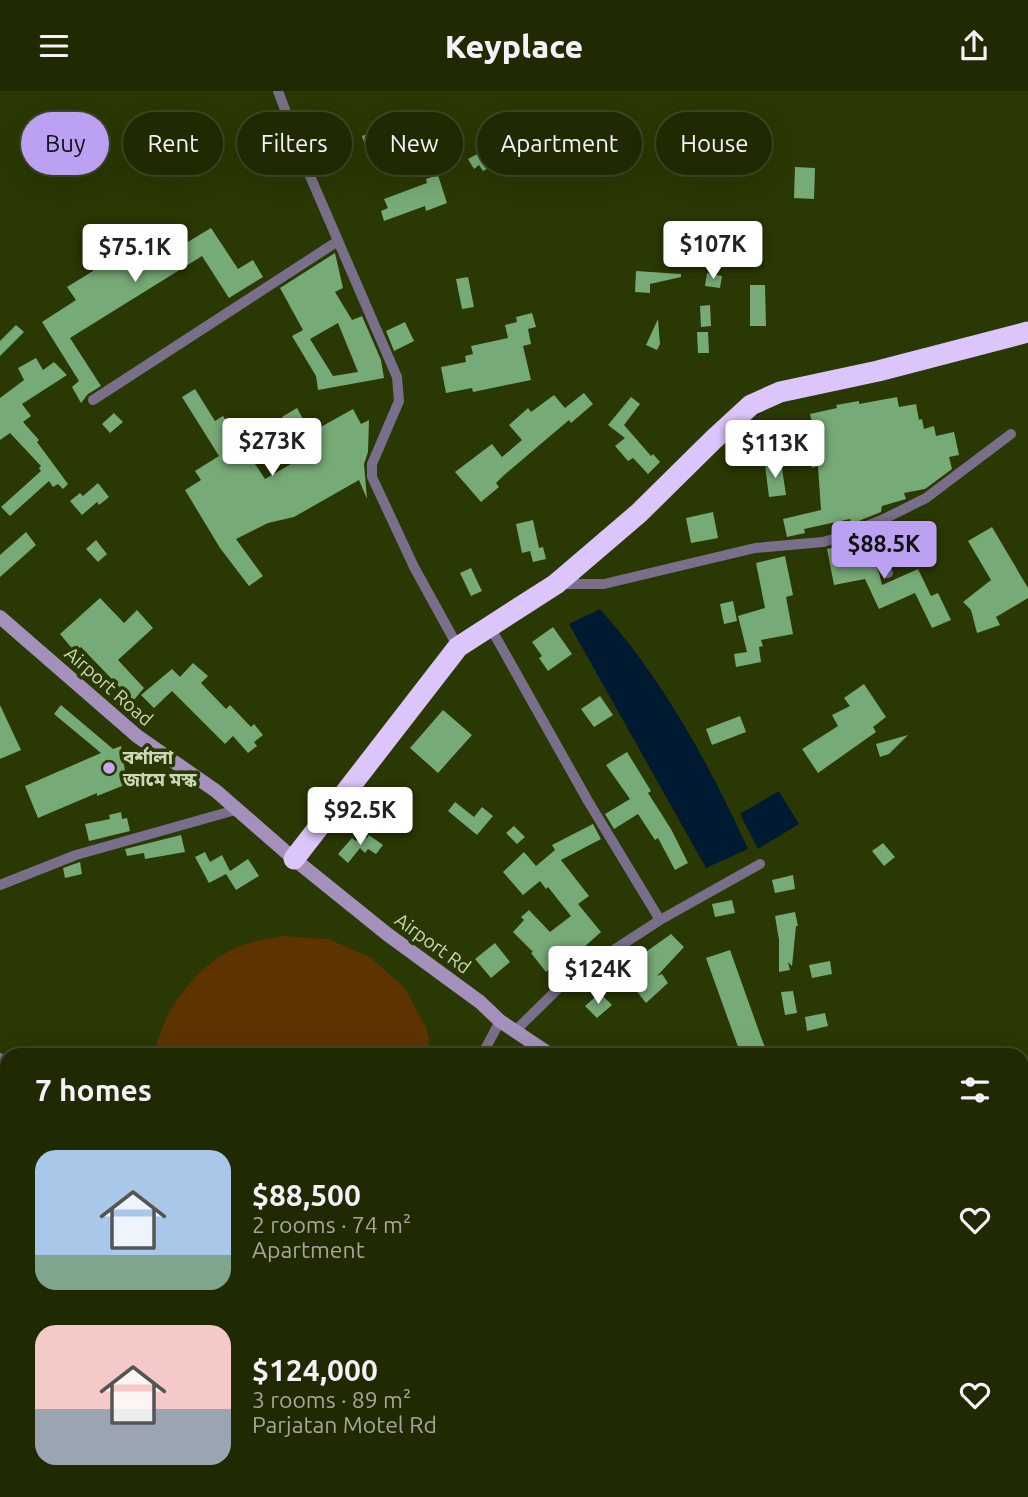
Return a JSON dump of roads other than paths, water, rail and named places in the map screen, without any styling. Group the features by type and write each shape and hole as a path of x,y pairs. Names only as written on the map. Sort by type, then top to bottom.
{"highway":[{"path":"294,859 458,647 556,584 639,513 751,405 780,391 878,371 1028,332"}],"main road":[{"name":"Airport Road","path":"0,617 136,736 239,809 294,859"},
{"name":"Airport Rd","path":"294,859 387,935 480,1002 500,1021 541,1048"}],"street":[{"path":"278,91 310,176 397,377 399,401 372,464 372,477 414,567 458,647"},
{"path":"93,400 338,241"},
{"path":"556,584 604,584 755,548 823,543 926,498 1011,434"},
{"path":"866,526 888,573"},
{"path":"489,625 660,920"},
{"path":"0,885 76,855 239,809"},
{"path":"516,1030 566,981 660,920 760,864"},
{"path":"486,1048 500,1021"}],"water":[{"path":"600,609 644,664 683,723 748,849 706,868 569,624"},
{"path":"779,791 799,824 758,849 740,814"}],"place":[{"name":"বর্শালা জামে মস্ক","path":"109,768"}]}
